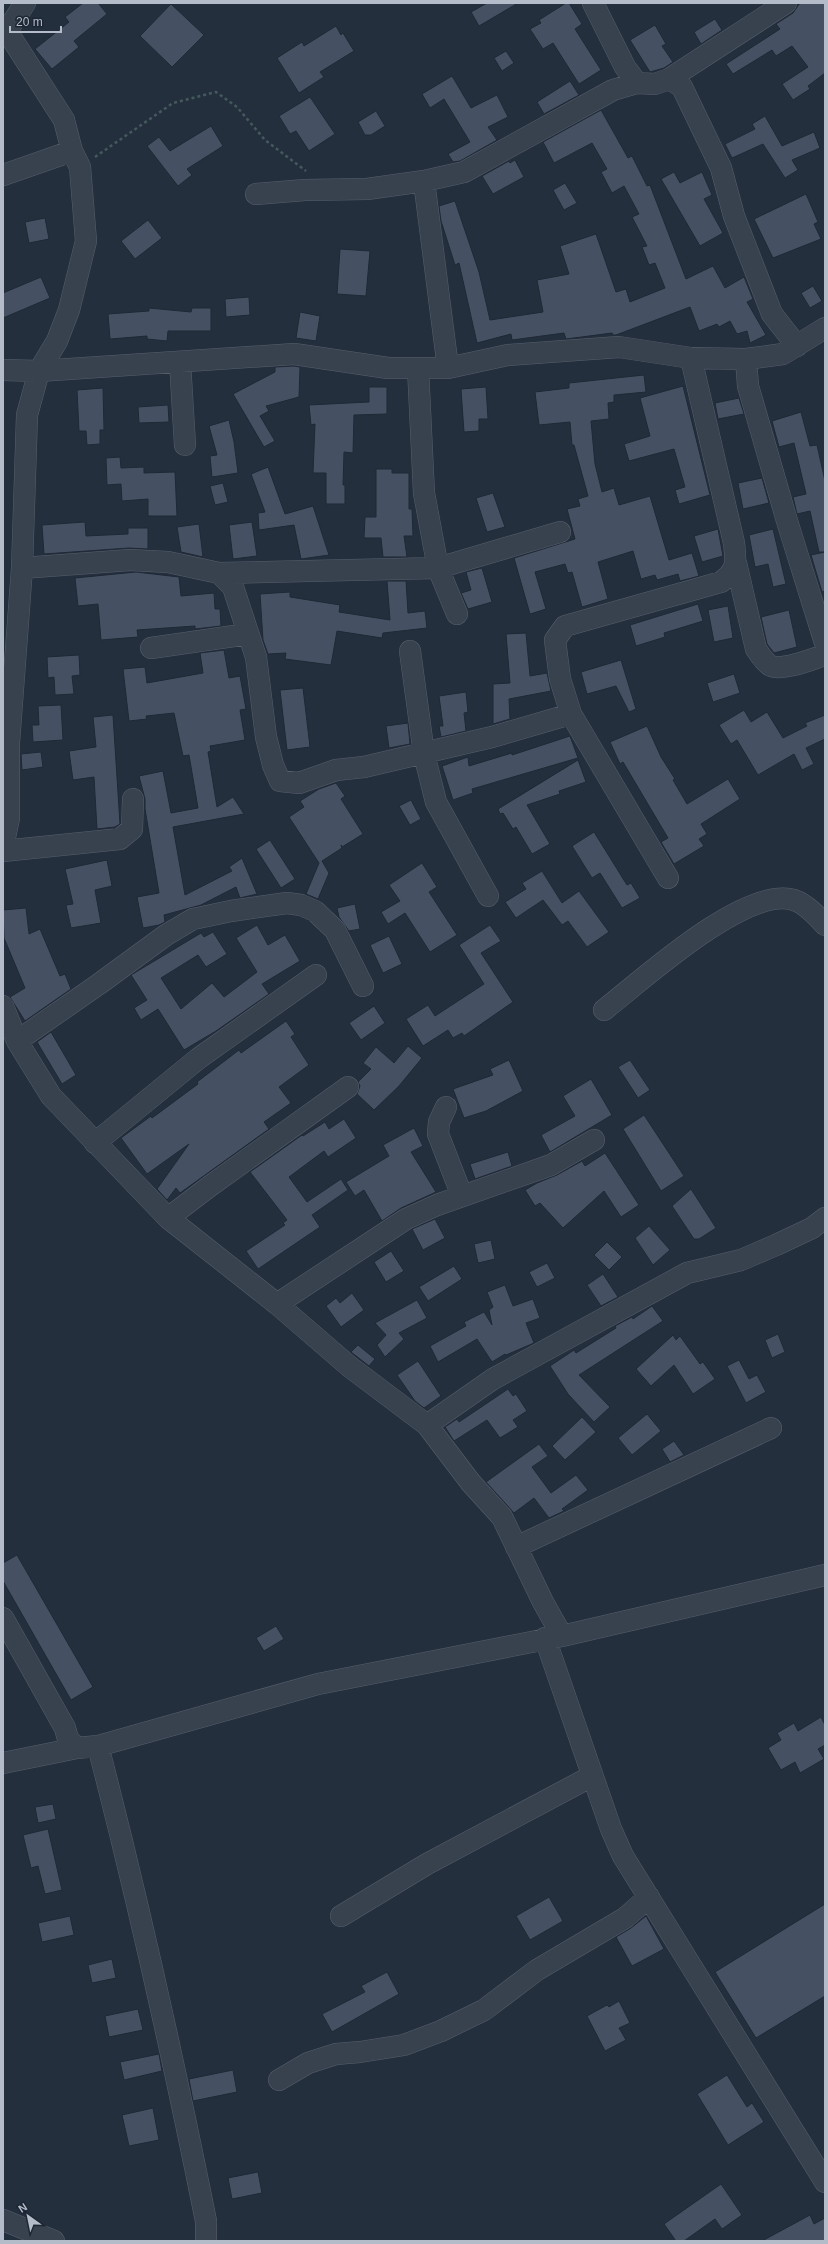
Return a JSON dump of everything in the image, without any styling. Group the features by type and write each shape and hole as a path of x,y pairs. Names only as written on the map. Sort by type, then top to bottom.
{"street":[{"path":"3,847 9,818 6,787 15,578 28,415 39,371 58,341 69,310 86,241 76,159 64,120 4,30 25,3"},
{"path":"593,3 625,67 637,83"},
{"path":"256,194 305,190 367,189 424,181 464,172 613,90 637,83 655,84 669,79 786,3"},
{"path":"669,79 682,87 720,168 734,216 772,314 797,346"},
{"path":"3,175 76,159"},
{"path":"424,181 448,368"},
{"path":"3,370 39,371 294,354 388,368 448,368 508,355 619,347 691,358 746,359 783,354 825,328"},
{"path":"691,358 720,476 734,543 736,563 756,649 762,658 771,666 787,666 825,655"},
{"path":"746,359 748,386 787,520 825,642"},
{"path":"180,362 185,445"},
{"path":"418,368 424,493 438,568 457,614"},
{"path":"15,578 130,560 168,562 219,573 438,568 560,532"},
{"path":"668,878 571,714 560,679 555,640 565,626 721,582 731,575 736,563"},
{"path":"219,573 233,587 256,657 266,737 273,765 280,781 299,783 336,770 364,767 424,754 492,737 571,714"},
{"path":"151,648 248,634"},
{"path":"410,651 424,754 436,802 488,896"},
{"path":"3,850 120,840 132,829 133,799"},
{"path":"604,1010 685,947 726,918 746,907 770,899 795,900 816,915 825,925"},
{"path":"17,1041 166,935 193,919 231,911 287,903 301,905 315,911 326,919 335,930 362,986"},
{"path":"96,1143 199,1058 316,975"},
{"path":"3,1006 17,1041 51,1096 168,1218 277,1304 350,1367 428,1424 471,1483 502,1517 554,1637 592,1776 611,1829 623,1856 825,2182"},
{"path":"168,1218 348,1087"},
{"path":"446,1107 439,1122 438,1134 462,1196"},
{"path":"277,1304 406,1219 437,1205 551,1165 594,1140"},
{"path":"428,1424 493,1378 686,1274 740,1260 812,1228 825,1218"},
{"path":"516,1547 771,1428"},
{"path":"3,1763 77,1748 98,1746 318,1684 554,1637 825,1575"},
{"path":"3,1618 65,1728 68,1739 77,1748"},
{"path":"98,1746 126,1853 178,2085 206,2222 206,2241"},
{"path":"341,1916 427,1864 592,1776"},
{"path":"279,2080 308,2063 336,2054 404,2045 441,2032 484,2010 537,1970 625,1918 649,1897"},
{"path":"3,2220 54,2241"}],"path":[{"path":"76,159 173,103 216,92 237,107 265,140 310,174"}],"building":[{"path":"83,3 98,3 107,14 74,41 79,47 52,69 35,49 69,22 65,17"},
{"path":"487,3 518,3 479,26 471,12"},
{"path":"566,3 569,3 582,24 575,29 601,70 579,84 553,43 543,49 530,29 541,23 539,20"},
{"path":"800,3 825,3 825,73 808,86 810,89 793,100 782,84 808,67 792,46 776,56 772,50 733,74 726,64 780,29 776,24 793,13"},
{"path":"171,4 204,35 172,67 140,36"},
{"path":"715,19 722,30 701,44 694,32"},
{"path":"655,25 666,44 662,46 673,62 664,68 650,72 630,40"},
{"path":"336,26 341,35 343,33 354,51 320,72 324,77 299,93 277,58 302,42 304,46"},
{"path":"506,51 514,63 502,71 494,58"},
{"path":"452,76 471,108 497,95 508,117 488,127 497,140 460,161 453,162 448,154 470,142 444,99 430,108 422,94"},
{"path":"570,81 579,95 544,114 537,102"},
{"path":"310,97 335,134 309,151 296,131 290,134 279,116"},
{"path":"601,110 628,158 632,156 647,186 650,185 686,279 713,266 725,288 744,277 753,299 747,302 766,335 750,343 747,331 737,334 730,321 719,327 717,324 699,331 690,307 616,335 613,335 612,333 566,339 564,333 512,340 511,334 477,343 459,263 455,265 441,221 439,206 455,201 479,272 490,320 543,312 537,280 569,274 560,246 596,234 616,292 626,289 630,302 665,288 655,263 649,265 642,247 647,246 632,217 639,214 624,186 612,193 601,172 607,169 592,143 554,163 543,142"},
{"path":"376,111 385,126 371,135 365,135 358,122"},
{"path":"765,116 782,146 814,132 820,148 792,160 798,170 785,178 763,144 732,158 725,144 755,129 752,124"},
{"path":"211,126 223,146 187,169 192,175 178,186 147,146 159,137 170,151"},
{"path":"515,160 524,177 493,194 482,176 509,161 510,163"},
{"path":"674,172 680,183 702,172 712,195 704,199 723,233 700,246 661,179"},
{"path":"565,183 577,203 564,210 553,190"},
{"path":"806,194 818,222 814,224 821,239 773,258 754,219"},
{"path":"45,218 49,239 29,243 25,222"},
{"path":"148,220 162,238 135,259 121,241"},
{"path":"340,249 370,251 366,296 337,294"},
{"path":"41,277 50,298 3,318 3,293"},
{"path":"813,286 822,301 810,308 801,293"},
{"path":"249,297 250,315 226,317 225,299"},
{"path":"149,308 191,312 192,308 211,308 211,331 168,331 167,341 147,339 147,336 110,339 108,314 149,311"},
{"path":"300,312 320,316 316,341 296,338"},
{"path":"275,367 300,367 299,397 266,406 269,411 260,416 275,441 264,447 233,394 275,372"},
{"path":"644,375 646,392 614,395 614,402 608,403 609,419 591,421 595,464 602,492 614,488 619,505 650,496 669,560 692,553 699,576 680,581 678,574 657,580 655,575 641,579 633,551 598,562 608,599 582,607 572,572 568,573 565,564 535,572 546,609 530,614 514,558 575,539 567,509 580,506 578,499 588,496 574,445 572,445 570,422 539,425 535,392 569,388 569,383"},
{"path":"683,386 710,495 679,504 675,490 685,487 674,449 629,461 624,444 650,436 640,398"},
{"path":"369,387 387,387 387,414 354,415 353,453 344,452 343,485 345,485 345,504 326,504 326,473 313,473 315,424 311,425 309,405 369,402"},
{"path":"486,387 488,419 479,419 479,431 464,432 461,389"},
{"path":"103,388 104,430 100,430 100,444 87,445 86,431 79,431 77,390"},
{"path":"739,398 744,414 718,419 715,403"},
{"path":"168,405 169,422 139,423 138,407"},
{"path":"801,412 810,446 817,445 825,481 825,552 819,552 810,511 797,514 793,497 806,494 794,443 779,447 772,421"},
{"path":"229,420 234,442 238,473 212,477 210,456 217,455 209,426"},
{"path":"120,457 121,468 144,467 144,473 175,472 177,516 148,516 148,499 122,501 121,484 107,485 106,458"},
{"path":"268,467 285,514 313,506 329,555 301,559 294,525 259,530 258,513 265,512 251,474"},
{"path":"376,469 392,469 392,473 409,473 409,509 412,509 413,536 404,536 407,557 383,557 381,538 364,538 365,517 376,517"},
{"path":"762,478 769,503 743,509 738,483"},
{"path":"223,483 228,502 215,505 210,486"},
{"path":"493,493 505,527 487,532 476,498"},
{"path":"85,522 86,536 128,534 128,528 148,528 148,549 129,548 44,554 42,525"},
{"path":"252,522 257,556 233,559 229,525"},
{"path":"199,524 203,557 181,552 177,527"},
{"path":"718,529 723,556 702,562 694,536"},
{"path":"773,529 786,584 773,587 768,564 755,567 749,535"},
{"path":"825,552 825,591 822,592 811,555"},
{"path":"482,568 492,602 468,609 461,593 471,590 466,572"},
{"path":"136,572 179,577 181,596 214,593 215,609 220,609 221,626 195,629 195,626 137,630 138,637 101,640 98,604 78,606 75,578"},
{"path":"387,581 406,581 408,613 425,611 427,628 383,633 382,638 337,631 331,665 285,659 286,653 268,654 263,640 260,594 290,592 290,597 340,605 339,612 390,620"},
{"path":"698,604 703,621 664,633 665,637 636,646 630,625"},
{"path":"728,606 733,638 714,642 708,610"},
{"path":"789,610 797,647 774,653 767,644 761,617"},
{"path":"526,633 530,676 547,673 551,691 509,699 510,719 493,724 493,684 510,683 506,634"},
{"path":"224,650 229,678 240,676 246,709 240,710 245,740 210,746 211,751 208,752 217,807 233,797 244,814 173,827 185,895 232,871 229,867 242,858 257,894 240,898 236,887 201,905 164,915 165,922 159,925 143,928 137,897 159,893 145,809 145,799 139,776 163,771 171,813 198,808 189,755 183,756 174,713 146,716 147,719 129,721 123,669 145,667 147,683 203,673 200,653"},
{"path":"79,655 80,675 72,676 74,694 55,695 54,677 48,678 47,657"},
{"path":"621,660 636,709 629,712 616,686 587,694 581,672"},
{"path":"734,674 740,693 713,702 707,683"},
{"path":"303,688 310,747 287,750 280,690"},
{"path":"466,692 468,712 464,713 466,731 441,737 439,726 443,726 439,696"},
{"path":"61,705 63,740 33,742 32,725 39,725 38,706"},
{"path":"744,710 751,722 767,712 783,738 807,726 805,723 825,715 825,739 806,748 814,764 802,770 794,754 758,775 737,740 731,744 719,725"},
{"path":"113,715 120,824 115,827 97,829 94,777 73,780 69,751 96,747 93,717"},
{"path":"408,723 410,744 389,748 386,726"},
{"path":"647,726 661,757 675,779 673,780 687,804 728,779 740,799 701,824 707,834 699,839 704,846 674,864 661,842 668,838 623,762 620,764 610,742"},
{"path":"570,736 578,758 472,789 473,793 453,800 442,766 468,757 469,766 512,753 512,755"},
{"path":"41,752 43,767 22,770 21,754"},
{"path":"578,760 586,782 559,791 560,794 527,805 550,844 532,854 516,827 513,829 503,813 500,814 498,809"},
{"path":"336,783 345,796 341,799 363,834 342,847 341,845 342,848 322,861 329,873 318,899 306,894 319,863 289,817 304,807 300,801 319,789"},
{"path":"411,800 421,819 410,825 399,806"},
{"path":"594,832 627,885 631,883 640,898 622,908 600,873 592,878 572,846"},
{"path":"270,840 295,879 281,888 256,849"},
{"path":"107,860 112,886 95,890 101,923 71,928 66,905 73,904 65,869"},
{"path":"422,863 437,887 429,892 457,935 430,952 405,913 388,924 381,912 400,901 389,885"},
{"path":"542,871 562,903 579,891 609,932 587,947 568,921 562,925 543,900 516,918 505,902 526,889 522,883"},
{"path":"355,904 360,929 349,931 339,917 337,908"},
{"path":"26,908 29,934 40,929 60,976 65,974 71,989 25,1021 10,997 25,988 4,938 3,910"},
{"path":"257,925 268,945 285,935 300,961 262,984 269,994 216,1031 184,1050 158,1009 141,1020 134,1008 147,1000 131,975 201,933 204,937 213,932 227,954 206,967 198,955 161,978 181,1009 212,983 224,997 257,972 236,938"},
{"path":"490,925 501,941 481,953 513,1002 464,1036 462,1033 453,1038 448,1030 423,1046 406,1019 428,1005 435,1016 484,984 459,945"},
{"path":"389,936 402,964 383,973 370,945"},
{"path":"374,1006 385,1023 361,1040 349,1023"},
{"path":"286,1021 295,1034 291,1037 309,1065 279,1087 291,1103 264,1122 269,1129 180,1193 176,1188 167,1200 157,1189 189,1144 147,1174 121,1138 151,1116 152,1118 198,1084 197,1082 239,1050 241,1053"},
{"path":"51,1032 76,1075 62,1084 37,1042"},
{"path":"408,1046 422,1058 399,1086 374,1110 357,1094 360,1086 358,1082 371,1069 363,1063 376,1047 394,1063"},
{"path":"509,1060 523,1091 486,1111 464,1118 453,1089 493,1075 490,1069"},
{"path":"630,1060 650,1090 638,1098 618,1067"},
{"path":"591,1079 612,1115 550,1152 541,1135 575,1116 563,1096"},
{"path":"644,1115 684,1176 661,1191 623,1129"},
{"path":"344,1119 356,1138 328,1157 324,1151 289,1177 307,1202 341,1179 348,1190 312,1215 320,1227 258,1269 246,1251 285,1225 283,1223 287,1220 250,1172 302,1135 303,1136 325,1122 329,1129"},
{"path":"414,1128 423,1146 411,1152 436,1192 401,1208 382,1221 364,1190 355,1196 346,1182 389,1156 383,1145"},
{"path":"508,1152 512,1166 475,1179 470,1164"},
{"path":"605,1153 639,1205 621,1217 604,1191 563,1228 540,1203 535,1206 525,1190 582,1161 585,1166"},
{"path":"691,1189 716,1228 699,1239 694,1239 672,1206"},
{"path":"435,1219 445,1238 423,1250 412,1229"},
{"path":"649,1226 670,1250 653,1265 635,1238"},
{"path":"491,1240 495,1259 478,1263 474,1244"},
{"path":"607,1242 622,1257 609,1270 594,1255"},
{"path":"391,1251 404,1271 386,1282 374,1262"},
{"path":"547,1263 555,1278 537,1287 529,1272"},
{"path":"454,1266 462,1279 428,1301 419,1287"},
{"path":"603,1274 618,1297 601,1306 587,1285"},
{"path":"505,1285 513,1306 533,1299 540,1318 526,1323 534,1343 506,1355 505,1354 492,1362 477,1339 438,1362 430,1346 466,1326 464,1322 484,1312 492,1325 489,1310 493,1307 487,1292"},
{"path":"352,1293 364,1310 341,1327 326,1306 336,1298 340,1303"},
{"path":"417,1300 427,1318 399,1333 404,1339 385,1357 377,1345 386,1335 375,1323"},
{"path":"652,1306 663,1321 579,1375 610,1407 594,1422 568,1394 550,1366 574,1350 576,1353 616,1328 615,1326 632,1317 633,1319"},
{"path":"778,1334 785,1352 772,1358 765,1340"},
{"path":"673,1335 676,1340 680,1336 700,1364 703,1362 715,1379 693,1394 674,1365 651,1386 636,1369"},
{"path":"358,1345 375,1359 369,1366 351,1352"},
{"path":"739,1360 749,1379 757,1375 766,1392 746,1403 727,1366"},
{"path":"418,1361 441,1396 424,1408 415,1401 397,1375"},
{"path":"508,1389 513,1396 516,1394 527,1411 513,1420 518,1427 500,1438 487,1420 454,1441 445,1427 457,1419 459,1422"},
{"path":"647,1414 661,1431 632,1455 618,1438"},
{"path":"582,1417 596,1432 565,1460 552,1446"},
{"path":"674,1441 684,1455 670,1462 662,1449"},
{"path":"539,1444 548,1456 532,1467 551,1493 576,1475 588,1490 562,1509 564,1511 549,1518 534,1498 514,1513 486,1482"},
{"path":"17,1555 93,1687 71,1700 3,1581 3,1563"},
{"path":"276,1626 284,1639 264,1651 256,1638"},
{"path":"821,1717 825,1725 825,1745 818,1749 824,1759 800,1773 795,1762 781,1770 768,1748 781,1740 777,1733 794,1723 798,1731"},
{"path":"53,1804 56,1819 38,1823 35,1807"},
{"path":"48,1829 62,1890 45,1894 38,1866 31,1868 23,1835"},
{"path":"549,1897 563,1921 530,1940 516,1916"},
{"path":"825,1904 825,1996 756,2038 715,1972"},
{"path":"70,1916 74,1935 42,1942 38,1923"},
{"path":"646,1916 664,1949 632,1966 616,1937 631,1928"},
{"path":"112,1959 116,1978 92,1983 88,1965"},
{"path":"387,1972 399,1994 332,2032 322,2014 365,1992 361,1986"},
{"path":"619,2001 630,2023 619,2028 626,2040 605,2051 587,2016 607,2005 609,2007"},
{"path":"138,2009 143,2030 109,2037 105,2016"},
{"path":"159,2054 162,2071 124,2080 120,2062"},
{"path":"233,2070 237,2092 193,2101 189,2079"},
{"path":"727,2075 747,2107 752,2103 764,2122 728,2145 697,2094"},
{"path":"153,2108 159,2140 129,2146 122,2115"},
{"path":"258,2172 262,2193 232,2199 228,2178"},
{"path":"721,2184 742,2215 722,2229 715,2219 684,2241 676,2241 664,2224"},
{"path":"810,2215 814,2224 825,2218 825,2241 762,2241"}]}
